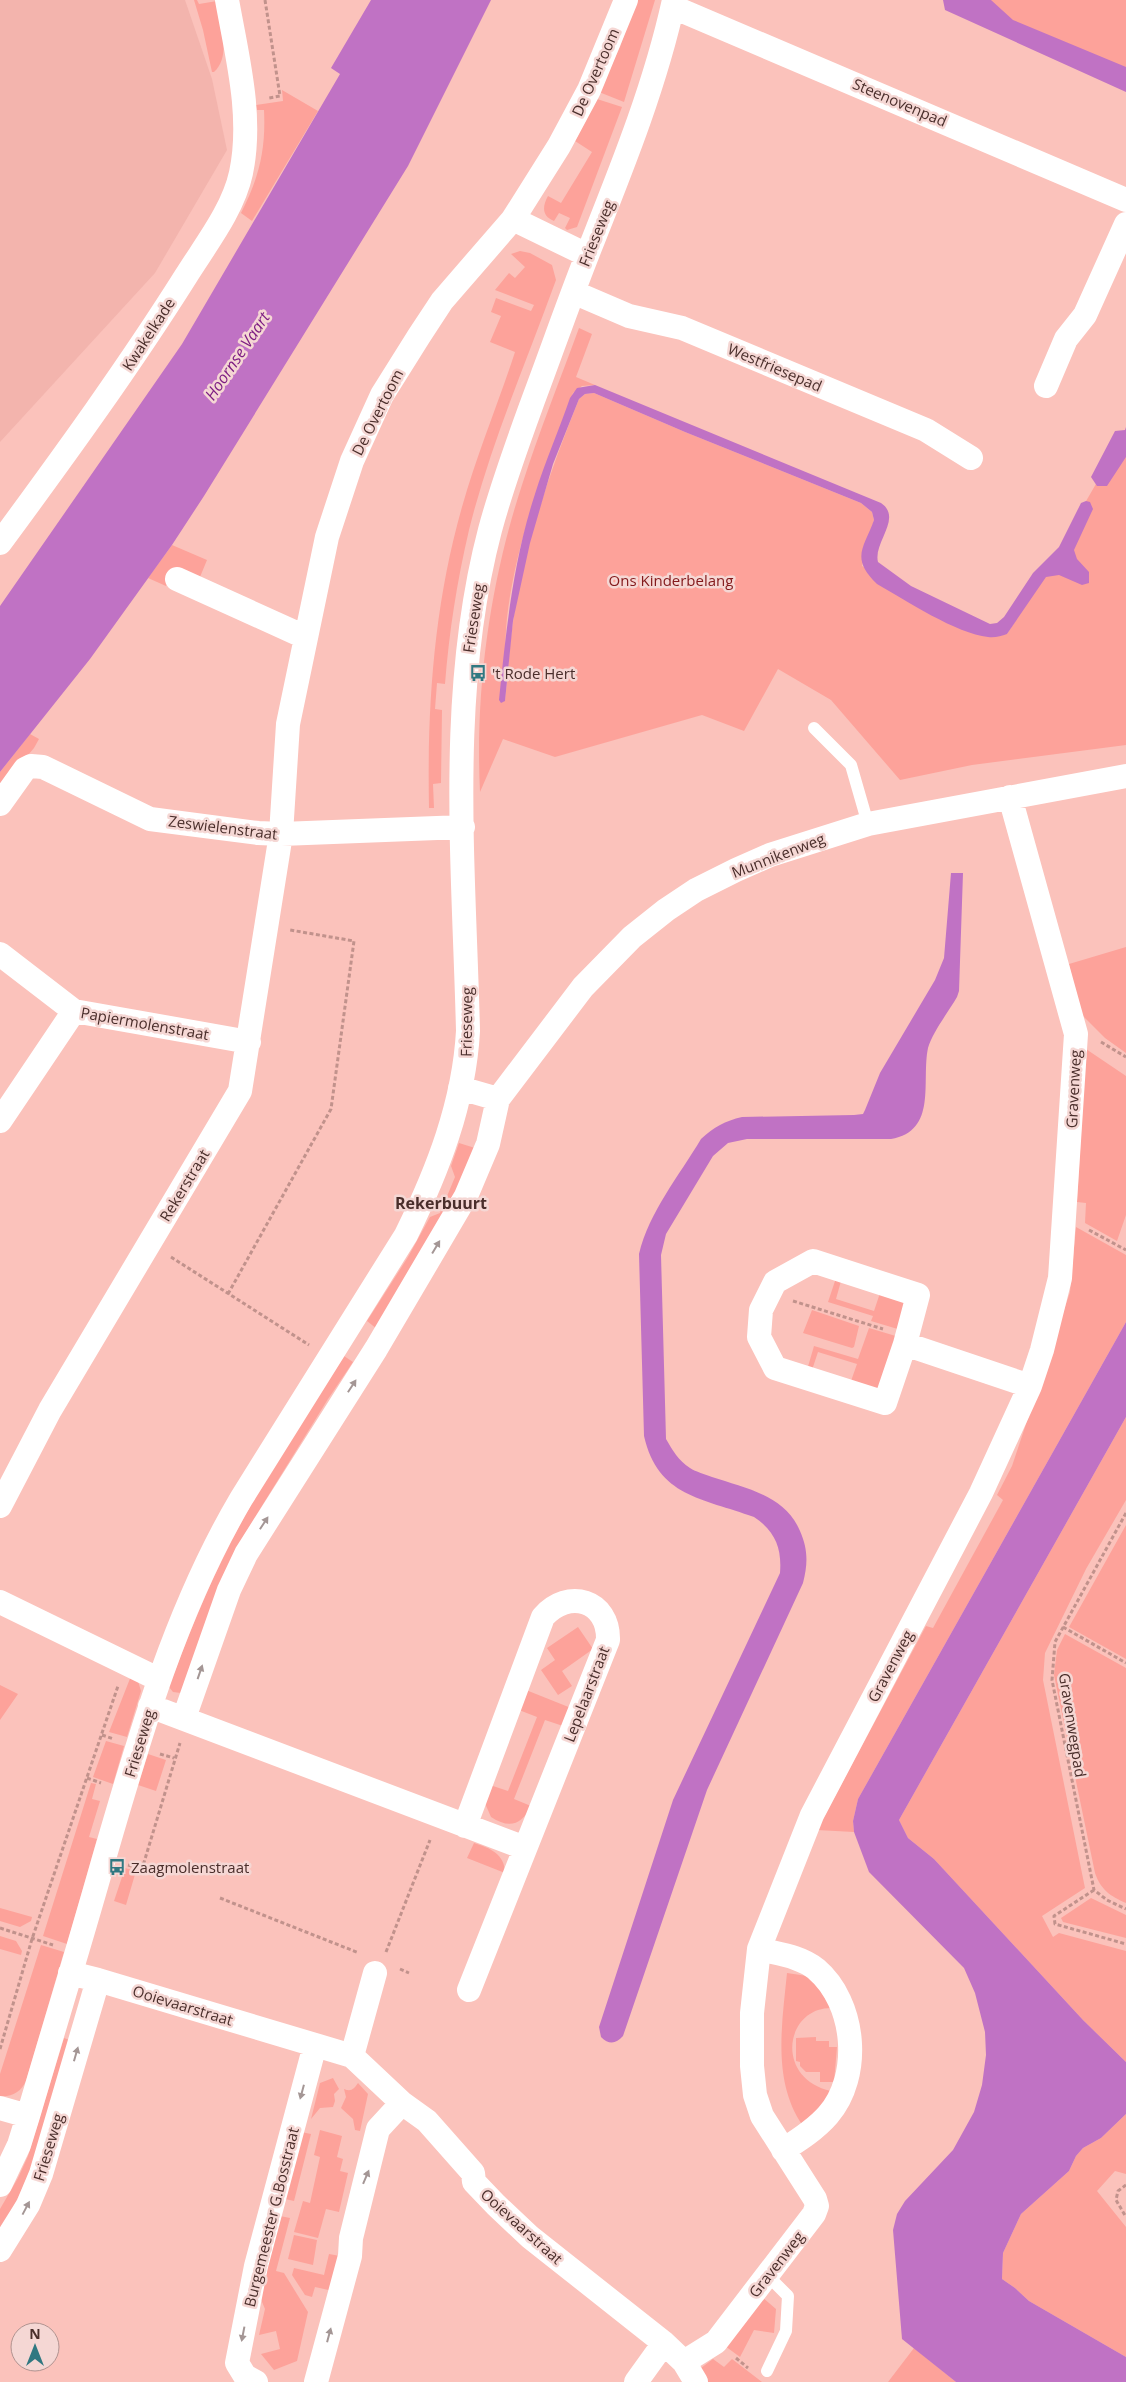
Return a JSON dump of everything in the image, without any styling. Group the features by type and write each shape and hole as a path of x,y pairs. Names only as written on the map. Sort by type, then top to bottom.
{"street":[{"name":"Kwakelkade","path":"0,544 146,340 236,191 243,162 244,103 227,0"},
{"name":"De Overtoom","path":"281,834 288,724 327,538 340,493 352,462 382,395 442,302 513,219 560,146 589,90 626,0"},
{"name":"Steenovenpad","path":"674,3 1126,200"},
{"name":"Frieseweg","path":"0,2186 19,2145 158,1679 224,1526 406,1235 427,1191 448,1137 467,1057 463,705 468,641 478,584 505,479 572,292 641,114 674,3"},
{"path":"513,219 587,255"},
{"path":"1046,386 1066,339 1085,315 1126,224"},
{"name":"Westfriesepad","path":"572,292 628,316 682,328 926,430 971,458"},
{"path":"177,580 305,637"},
{"name":"Zeswielenstraat","path":"0,804 25,769 31,766 43,767 150,819 258,833 281,834 463,827"},
{"name":"Munnikenweg","path":"498,1099 583,987 632,938 666,910 696,890 770,855 868,824 1126,776"},
{"name":"Gravenweg","path":"690,2372 716,2342 814,2214 817,2206 815,2199 762,2116 755,2095 752,2066 752,2013 759,1949 812,1815 981,1493 1030,1386 1042,1350 1060,1278 1066,1217 1076,1034 1010,797"},
{"name":"Rekerstraat","path":"0,1506 50,1410 240,1091 268,926 281,834"},
{"name":"Papiermolenstraat","path":"0,954 74,1011 249,1042"},
{"path":"0,1121 74,1011"},
{"path":"184,1718 229,1590 246,1554 376,1349 466,1196 488,1144 498,1099 460,1088"},
{"path":"813,1262 898,1287 918,1295 906,1340 885,1403 775,1368 759,1338 761,1310 774,1282 813,1262"},
{"path":"346,1330 376,1349"},
{"path":"906,1340 1030,1386"},
{"path":"0,1602 158,1679"},
{"name":"Lepelaarstraat","path":"465,1826 543,1617 560,1602 585,1602 596,1608 604,1617 608,1628 608,1640 470,1990"},
{"path":"150,1706 526,1848"},
{"path":"759,1949 798,1959 816,1969 830,1984 846,2018 849,2035 848,2073 841,2095 828,2115 807,2134 783,2150"},
{"name":"Ooievaarstraat","path":"74,1963 98,1980 352,2056 402,2103 427,2121 473,2173 474,2182 516,2224 664,2343 690,2372"},
{"path":"352,2056 378,1967"},
{"name":"Frieseweg","path":"0,2250 28,2205 41,2174 98,1980"},
{"name":"Burgemeester G.Bosstraat","path":"256,2382 245,2376 237,2363 256,2266 315,2044"},
{"path":"316,2382 350,2256 353,2229 378,2129 402,2103"},
{"path":"0,2108 28,2116"},
{"path":"636,2382 664,2343"}],"lane":[{"path":"814,728 851,765 868,824"},
{"path":"767,2275 788,2296 786,2331 767,2371"}],"path":[{"path":"244,103 280,96 265,0"},
{"path":"228,1294 331,1109 354,942 268,926"},
{"path":"1066,1217 1126,1250"},
{"path":"150,1243 329,1358"},
{"path":"769,1293 906,1340"},
{"name":"Gravenwegpad","path":"1094,1890 1052,1680 1055,1642 1126,1513"},
{"path":"1063,1627 1126,1663"},
{"path":"0,2049 32,1939 66,1834 102,1735 112,1700 127,1664"},
{"path":"126,1864 142,1869 174,1758"},
{"path":"378,1967 440,1816"},
{"path":"1126,1909 1107,1900 1094,1890 1054,1916 1055,1924 1126,1944"},
{"path":"220,1898 378,1967 409,1973"},
{"path":"0,1928 32,1939 74,1963"},
{"path":"1126,2186 1118,2191 1116,2200 1126,2217"},
{"path":"716,2342 756,2374 767,2371"}],"shaded area":[{"path":"0,0 185,0 212,79 227,150 155,273 0,442"}],"green space":[{"path":"194,0 197,0 199,4 217,1 224,48 219,65 214,72 212,72"},
{"path":"636,0 655,0 624,102 599,92 620,47"},
{"path":"954,0 1126,0 1126,81"},
{"path":"282,90 318,111 252,221 241,213 257,176 264,138 264,110 257,110 256,105 283,101"},
{"path":"597,99 622,107 577,227 567,230 565,228 570,218 559,213 554,221 547,217 544,207 548,196 561,203 592,152 575,141"},
{"path":"520,251 530,253 552,265 556,280 498,435 469,530 454,607 445,684 437,683 435,709 442,710 441,783 433,784 434,808 429,808 431,694 434,656 445,581 452,544 468,487 515,352 490,342 501,316 491,312 496,298 531,311 534,305 495,290 509,273 515,278 525,267 511,254"},
{"name":"Ons Kinderbelang","path":"579,328 592,334 576,377 595,385 582,386 573,393 533,503 525,531 511,589 507,618 505,701 510,642 518,593 539,509 579,399 585,394 594,393 861,503 872,512 874,520 862,566 1007,634 1030,598 1126,432 1126,745 972,765 900,780 831,700 778,669 744,731 702,715 555,757 503,739 480,792 480,715 483,676 493,598 501,560 511,522 542,426"},
{"path":"172,545 207,560 200,577 175,568 166,586 148,578"},
{"path":"30,734 39,739 34,748 0,788 0,772"},
{"path":"1126,947 1126,1053 1105,1038 1080,1013 1069,964"},
{"path":"1086,1049 1126,1076 1126,1215 1117,1241 1085,1223 1086,1203 1077,1202"},
{"path":"459,1143 475,1148 452,1202 377,1329 367,1321 408,1257 430,1217 440,1213 455,1177 451,1166"},
{"path":"1076,1227 1126,1255 1126,1322 858,1799 853,1821 854,1832 817,1830 926,1626 933,1628 1003,1500 997,1495 1012,1466 1070,1292"},
{"path":"836,1278 841,1281 836,1299 874,1311 880,1293 906,1301 901,1330 871,1321 873,1316 828,1302"},
{"path":"812,1310 859,1326 854,1347 803,1333"},
{"path":"869,1328 899,1337 878,1390 851,1381 857,1364 818,1352 812,1370 807,1370 814,1346 858,1359"},
{"path":"344,1356 353,1362 244,1535 181,1693 173,1692 169,1687 186,1643 204,1599 235,1535 269,1474"},
{"path":"1126,1417 1126,1500 1086,1569 1045,1653 1043,1680 1085,1888 1042,1916 1053,1937 1059,1933 1126,1951 1126,2062 1083,2020 934,1859 908,1838 899,1820"},
{"path":"1126,1525 1126,1659 1069,1627"},
{"path":"578,1627 593,1649 562,1671 572,1686 558,1695 541,1670 555,1660 547,1648"},
{"path":"1065,1634 1126,1668 1126,1903 1107,1892 1100,1884 1095,1873 1054,1675 1057,1650"},
{"path":"131,1676 138,1681 141,1691 127,1737 109,1732"},
{"path":"0,1685 18,1694 0,1720"},
{"path":"526,1690 571,1708 563,1726 545,1720 514,1799 531,1806 519,1821 509,1824 491,1817 484,1801 490,1785 508,1791 537,1717 519,1710"},
{"path":"106,1741 124,1746 113,1784 93,1777"},
{"path":"148,1754 166,1760 156,1791 138,1785"},
{"path":"91,1783 96,1784 92,1799 100,1801 89,1837 97,1839 67,1944 43,1936"},
{"path":"474,1843 496,1853 502,1861 505,1873 467,1858"},
{"path":"125,1868 136,1871 126,1905 114,1901"},
{"path":"1091,1898 1126,1915 1126,1938 1063,1922 1061,1918"},
{"path":"0,1908 32,1917 31,1921 20,1927 0,1921"},
{"path":"0,1936 16,1941 22,1951 21,1955 0,1949"},
{"path":"41,1945 64,1952 26,2081 16,2093 0,2096 0,2074"},
{"path":"787,1973 807,1976 816,1984 831,2008 815,2011 804,2019 796,2031 792,2045 794,2059 800,2073 813,2084 831,2091 823,2105 803,2126 793,2109 783,2072 782,2032"},
{"path":"816,2037 816,2041 829,2041 829,2047 837,2047 834,2082 820,2082 820,2072 806,2072 800,2066 800,2062 796,2061 796,2038"},
{"path":"64,2038 72,2041 50,2115 24,2185 0,2231 0,2209 28,2156"},
{"path":"333,2078 339,2089 334,2094 335,2101 333,2107 320,2108 311,2119 320,2083"},
{"path":"358,2083 368,2094 360,2131 355,2130 353,2119 341,2108 346,2097 344,2089 352,2089"},
{"path":"1126,2114 1126,2174 1115,2171 1097,2191 1126,2227 1126,2357 1029,2301 1002,2279 1003,2253 1021,2214 1069,2171 1076,2156 1083,2148 1101,2138"},
{"path":"320,2130 342,2136 337,2157 343,2159 340,2171 348,2173 339,2212 326,2209 318,2238 294,2232 303,2201 310,2203 320,2157 314,2155"},
{"path":"301,2132 311,2134 294,2201 285,2199"},
{"path":"280,2216 290,2218 276,2271 284,2273 308,2312 297,2361 274,2370 261,2354 280,2349 276,2331 259,2335 265,2309 260,2297"},
{"path":"294,2235 317,2240 313,2265 288,2259"},
{"path":"329,2254 340,2256 333,2291 315,2287 312,2297 305,2295 292,2275 294,2268 324,2275"},
{"path":"762,2297 776,2309 774,2333 754,2330 740,2357 725,2346"},
{"path":"914,2348 956,2382 888,2382"},
{"path":"713,2359 724,2367 732,2359 762,2382 701,2382 701,2368"}],"water":[{"name":"Hoornse Vaart","path":"371,0 491,0 408,166 204,496 172,545 90,659 0,772 0,606 182,344 340,74 331,68"},
{"path":"943,0 991,0 1013,20 1126,67 1126,92 945,10"},
{"path":"595,385 881,503 887,509 889,516 879,546 878,562 911,586 990,624 997,623 1004,617 1033,573 1059,547 1081,503 1090,502 1093,509 1074,550 1077,559 1089,572 1089,583 1082,585 1059,575 1046,577 1007,634 996,637 975,635 931,615 877,584 869,575 864,567 862,553 874,520 872,512 861,503 594,393 585,394 579,399 553,464 530,543 513,621 505,701 501,703 499,700 511,596 527,519 570,398 577,388"},
{"path":"1126,427 1126,457 1107,486 1097,486 1091,477 1115,431 1125,430"},
{"path":"951,873 963,873 959,991 928,1048 924,1103 922,1115 916,1126 906,1134 891,1139 747,1139 728,1143 713,1156 666,1234 661,1255 666,1439 679,1458 692,1469 750,1489 785,1509 800,1531 805,1544 806,1569 803,1583 707,1790 623,2036 618,2041 612,2043 601,2037 599,2027 673,1800 780,1573 780,1556 776,1541 761,1522 754,1517 685,1492 671,1483 660,1472 651,1456 644,1436 639,1254 657,1209 701,1139 715,1128 730,1120 742,1117 863,1114 880,1073 935,980 944,958"},
{"path":"1126,1322 1126,1417 899,1820 908,1838 934,1859 1083,2020 1126,2062 1126,2114 1101,2138 1083,2148 1076,2156 1069,2171 1021,2214 1003,2253 1002,2279 1029,2301 1126,2357 1126,2382 956,2382 902,2339 893,2230 897,2214 905,2201 953,2150 974,2112 982,2085 986,2055 985,2032 975,1993 964,1968 869,1872 854,1832 853,1821 858,1799"}],"place":[{"name":"'t Rode Hert","path":"478,673"},
{"name":"Zaagmolenstraat","path":"117,1867"}],"district":[{"name":"Rekerbuurt","path":"441,1203"}]}
